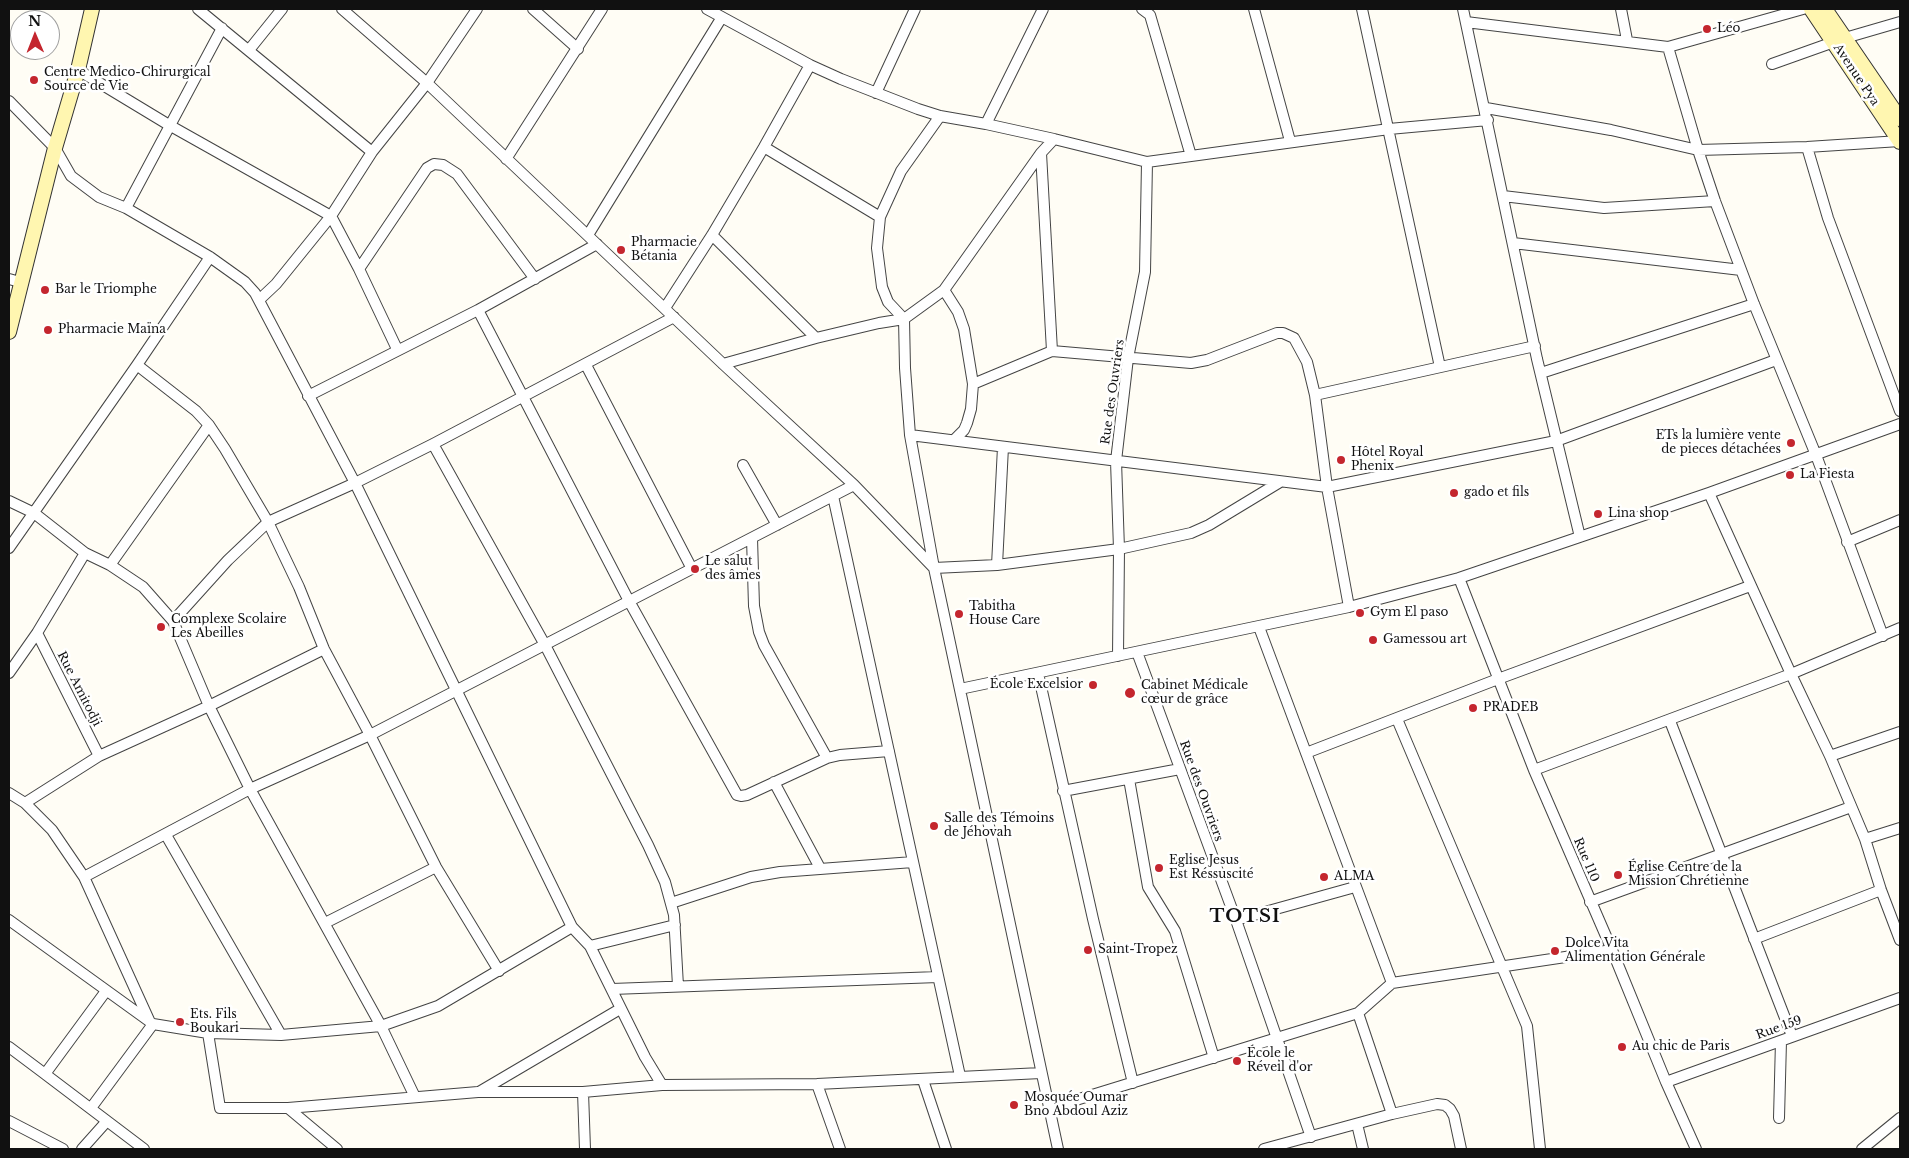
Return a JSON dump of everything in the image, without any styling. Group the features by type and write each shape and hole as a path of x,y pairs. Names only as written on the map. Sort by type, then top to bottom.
{"street":[{"path":"9,332 15,281 78,70 92,9"},
{"path":"198,9 372,152"},
{"path":"249,50 282,9"},
{"path":"342,9 427,83 506,160 854,485 934,568 997,565 1119,550 1191,533 1201,529 1280,482"},
{"path":"259,300 276,284 332,216 372,152 427,83 477,9"},
{"path":"533,9 578,49"},
{"path":"506,160 602,9"},
{"path":"707,9 810,65 876,93 940,116 1054,139 1147,162 1389,129 1488,120"},
{"path":"876,93 915,9"},
{"path":"986,124 1043,9"},
{"path":"1142,9 1150,15 1191,156"},
{"path":"1254,9 1290,142"},
{"path":"1362,9 1440,368"},
{"path":"1463,9 1486,108 1534,346 1580,537"},
{"path":"1621,9 1626,40"},
{"path":"1466,22 1668,46 1803,9"},
{"name":"Avenue Pya","path":"1811,9 1840,40 1900,119"},
{"name":"Avenue Pya","path":"1825,9 1840,40 1900,141"},
{"path":"588,235 722,17"},
{"path":"1772,64 1840,40 1900,22"},
{"path":"126,208 222,28"},
{"path":"1668,46 1715,202 1776,360 1816,455 1883,636"},
{"path":"665,308 712,236 810,65"},
{"path":"78,70 169,125 332,216 397,350"},
{"path":"9,101 55,148 71,176 99,197 126,208 210,257 245,282 259,300 355,483 572,927 590,946 620,1009 662,1085"},
{"path":"1486,108 1580,124 1698,150 1807,147 1900,141"},
{"path":"940,116 901,171 880,217 877,248 882,286 888,302 904,319 905,368 910,435 934,568 1058,1149"},
{"path":"723,364 816,338 878,323 904,319 944,290 1041,153 1054,139"},
{"path":"764,147 880,217"},
{"path":"1807,147 1831,227 1900,410"},
{"path":"1041,153 1052,351"},
{"name":"Rue des Ouvriers","path":"1118,656 1119,550 1116,461 1128,358 1145,272 1147,162"},
{"path":"359,269 426,168 434,164 443,165 457,174 535,279"},
{"path":"1503,196 1604,208 1715,202"},
{"path":"712,236 816,338"},
{"path":"1513,243 1741,270"},
{"path":"308,396 478,310 597,244"},
{"path":"9,548 210,257"},
{"path":"944,290 958,312 964,329 973,384 971,409 967,423 964,430 954,440"},
{"path":"1541,373 1754,304"},
{"path":"478,310 629,601 737,795 747,795 827,758 840,755 889,751"},
{"path":"174,621 228,560 268,522 355,483 433,444 674,317"},
{"path":"973,384 1052,351 1191,363 1277,333 1283,333 1294,338 1307,362 1315,395 1327,487 1349,607"},
{"path":"1315,395 1534,346"},
{"path":"910,435 1327,487 1556,441 1776,360"},
{"path":"586,364 692,568"},
{"path":"136,365 196,411 210,425 268,522 299,587 324,649 436,866 499,971"},
{"path":"960,689 1349,607 1459,578 1709,493 1900,424"},
{"path":"110,565 210,425"},
{"path":"433,444 545,645 648,845 665,882 675,925 678,986"},
{"path":"997,565 1003,447"},
{"path":"743,465 776,525"},
{"path":"84,877 250,789 370,735 854,485"},
{"path":"1709,493 1750,586 1830,756 1865,839 1881,890 1900,940"},
{"path":"833,496 960,1076"},
{"path":"9,501 34,513 85,553 110,565 143,587 174,621 210,706 250,789 381,1026 415,1097"},
{"path":"1848,542 1900,520"},
{"path":"752,538 754,606 759,632 764,645 827,758"},
{"path":"9,673 85,553"},
{"name":"Rue 110","path":"1459,578 1534,770 1696,1149"},
{"path":"1306,754 1498,679 1750,586"},
{"path":"1259,627 1392,983"},
{"path":"1534,770 1791,674 1900,628"},
{"name":"Rue Amitodji","path":"36,633 99,756"},
{"path":"24,803 99,756 210,706 324,649"},
{"name":"Rue des Ouvriers","path":"1137,652 1236,920 1311,1136"},
{"path":"1038,673 1063,791 1133,1083"},
{"path":"1396,719 1524,1018 1528,1034 1540,1149"},
{"path":"1670,720 1792,1036"},
{"path":"1830,756 1900,732"},
{"path":"1063,791 1180,769"},
{"path":"1129,779 1148,886 1175,931 1214,1058"},
{"path":"774,782 820,868"},
{"path":"9,793 24,803 52,830 84,877 151,1022"},
{"path":"1590,902 1851,807"},
{"path":"1865,839 1900,828"},
{"path":"166,835 281,1035"},
{"path":"671,903 751,877 780,872 912,862"},
{"path":"325,923 436,866"},
{"path":"1236,920 1355,887"},
{"path":"1754,939 1881,890"},
{"path":"9,920 151,1022 208,1033 281,1035 381,1026 438,1006 572,927"},
{"path":"590,946 675,925"},
{"path":"1050,1108 1358,1013 1392,983 1612,950"},
{"path":"612,989 938,976"},
{"path":"45,1074 106,991"},
{"name":"Rue 159","path":"1666,1082 1900,998"},
{"path":"478,1092 620,1009"},
{"path":"1358,1013 1392,1114"},
{"path":"91,1108 151,1022"},
{"path":"208,1033 220,1108 288,1108 478,1092 583,1092 662,1085 817,1084 1041,1073"},
{"path":"1779,1118 1780,1040"},
{"path":"9,1047 144,1149"},
{"path":"923,1080 946,1149"},
{"path":"817,1084 840,1149"},
{"path":"583,1092 586,1149"},
{"path":"1268,1149 1392,1114 1437,1104 1445,1105 1454,1116 1461,1149"},
{"path":"288,1108 337,1149"},
{"path":"1862,1149 1900,1118"},
{"path":"9,1122 62,1149"},
{"path":"82,1149 108,1122"},
{"path":"1357,1124 1363,1149"}],"place":[{"name":"Léo","path":"1707,29"},
{"name":"Centre Medico-Chirurgical Source de Vie","path":"34,80"},
{"name":"Pharmacie Bétania","path":"621,250"},
{"name":"Bar le Triomphe","path":"45,290"},
{"name":"Pharmacie Maïna","path":"48,330"},
{"name":"ETs la lumière vente de pieces détachées","path":"1791,443"},
{"name":"Hôtel Royal Phenix","path":"1341,460"},
{"name":"La Fiesta","path":"1790,475"},
{"name":"gado et fils","path":"1454,493"},
{"name":"Lina shop","path":"1598,514"},
{"name":"Le salut des âmes","path":"695,569"},
{"name":"Gym El paso","path":"1360,613"},
{"name":"Tabitha House Care","path":"959,614"},
{"name":"Complexe Scolaire Les Abeilles","path":"161,627"},
{"name":"Gamessou art","path":"1373,640"},
{"name":"École Excelsior","path":"1093,685"},
{"name":"Cabinet Médicale cœur de grâce","path":"1130,693"},
{"name":"PRADEB","path":"1473,708"},
{"name":"Salle des Témoins de Jéhovah","path":"934,826"},
{"name":"Eglise Jesus Est Réssuscité","path":"1159,868"},
{"name":"Église Centre de la Mission Chrétienne","path":"1618,875"},
{"name":"ALMA","path":"1324,877"},
{"name":"Saint-Tropez","path":"1088,950"},
{"name":"Dolce Vita Alimentation Générale","path":"1555,951"},
{"name":"Ets. Fils Boukari","path":"180,1022"},
{"name":"Au chic de Paris","path":"1622,1047"},
{"name":"École le Réveil d'or","path":"1237,1061"},
{"name":"Mosquée Oumar Bno Abdoul Aziz","path":"1014,1105"}],"district":[{"name":"TOTSI","path":"1245,917"}]}
